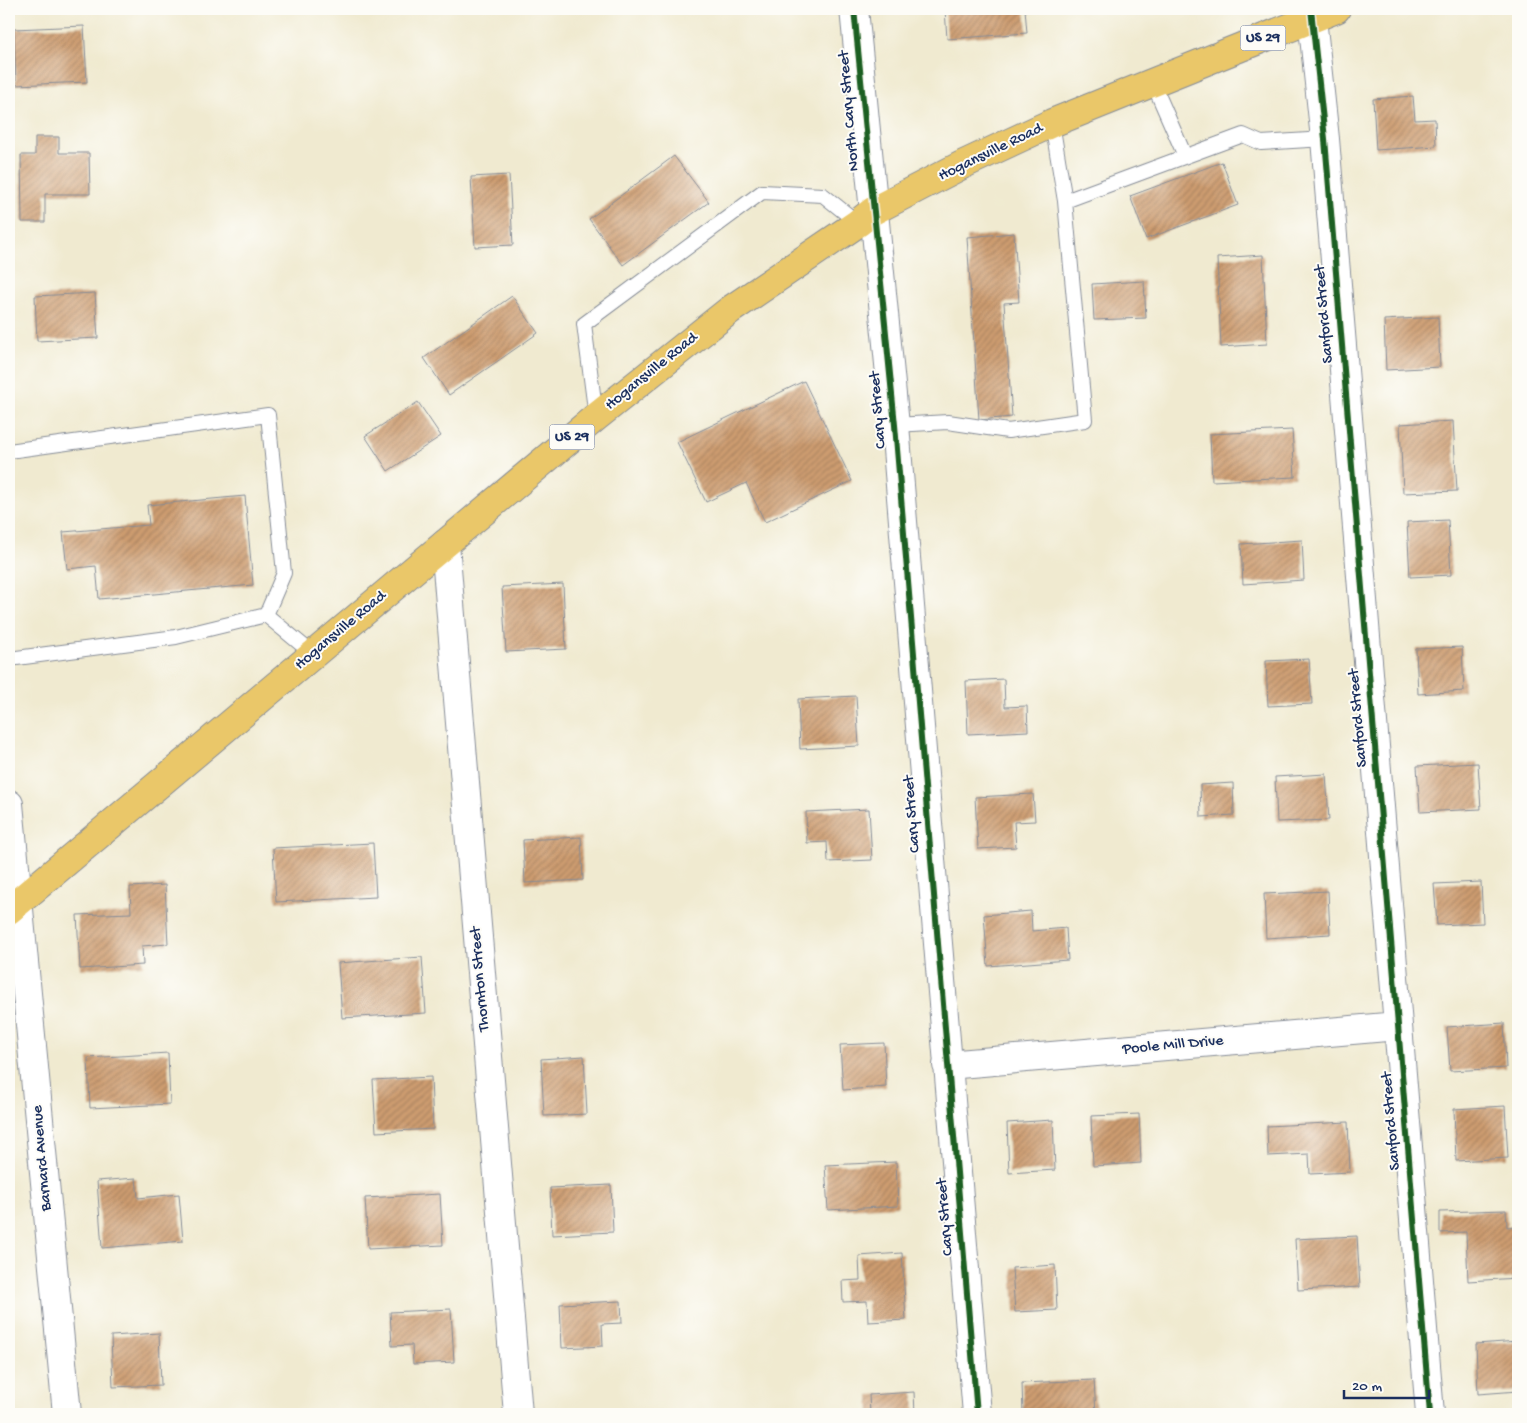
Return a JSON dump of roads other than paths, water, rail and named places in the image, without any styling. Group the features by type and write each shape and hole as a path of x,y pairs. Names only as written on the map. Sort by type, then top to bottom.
{"main road":[{"name":"Hogansville Road","path":"14,906 596,416 730,310 865,217 964,164 1052,124 1320,12"}],"street":[{"name":"North Cary Street","path":"854,9 865,217"},
{"name":"Sanford Street","path":"1320,12 1325,139 1430,1414"},
{"name":"Cary Street","path":"865,217 895,426 977,1414"},
{"name":"Thornton Street","path":"445,544 518,1414"},
{"name":"Barnard Avenue","path":"9,804 14,906 67,1414"},
{"name":"Poole Mill Drive","path":"947,1065 1398,1026"}],"lane":[{"path":"1153,83 1186,156"},
{"path":"895,426 948,422 1008,431 1085,420 1065,201 1052,124"},
{"path":"1065,201 1242,135 1261,143 1325,139"},
{"path":"596,416 584,324 762,192 823,195 865,217"},
{"path":"9,451 268,415 284,573 266,614"},
{"path":"266,614 313,654"},
{"path":"9,659 176,637 266,614"}]}
